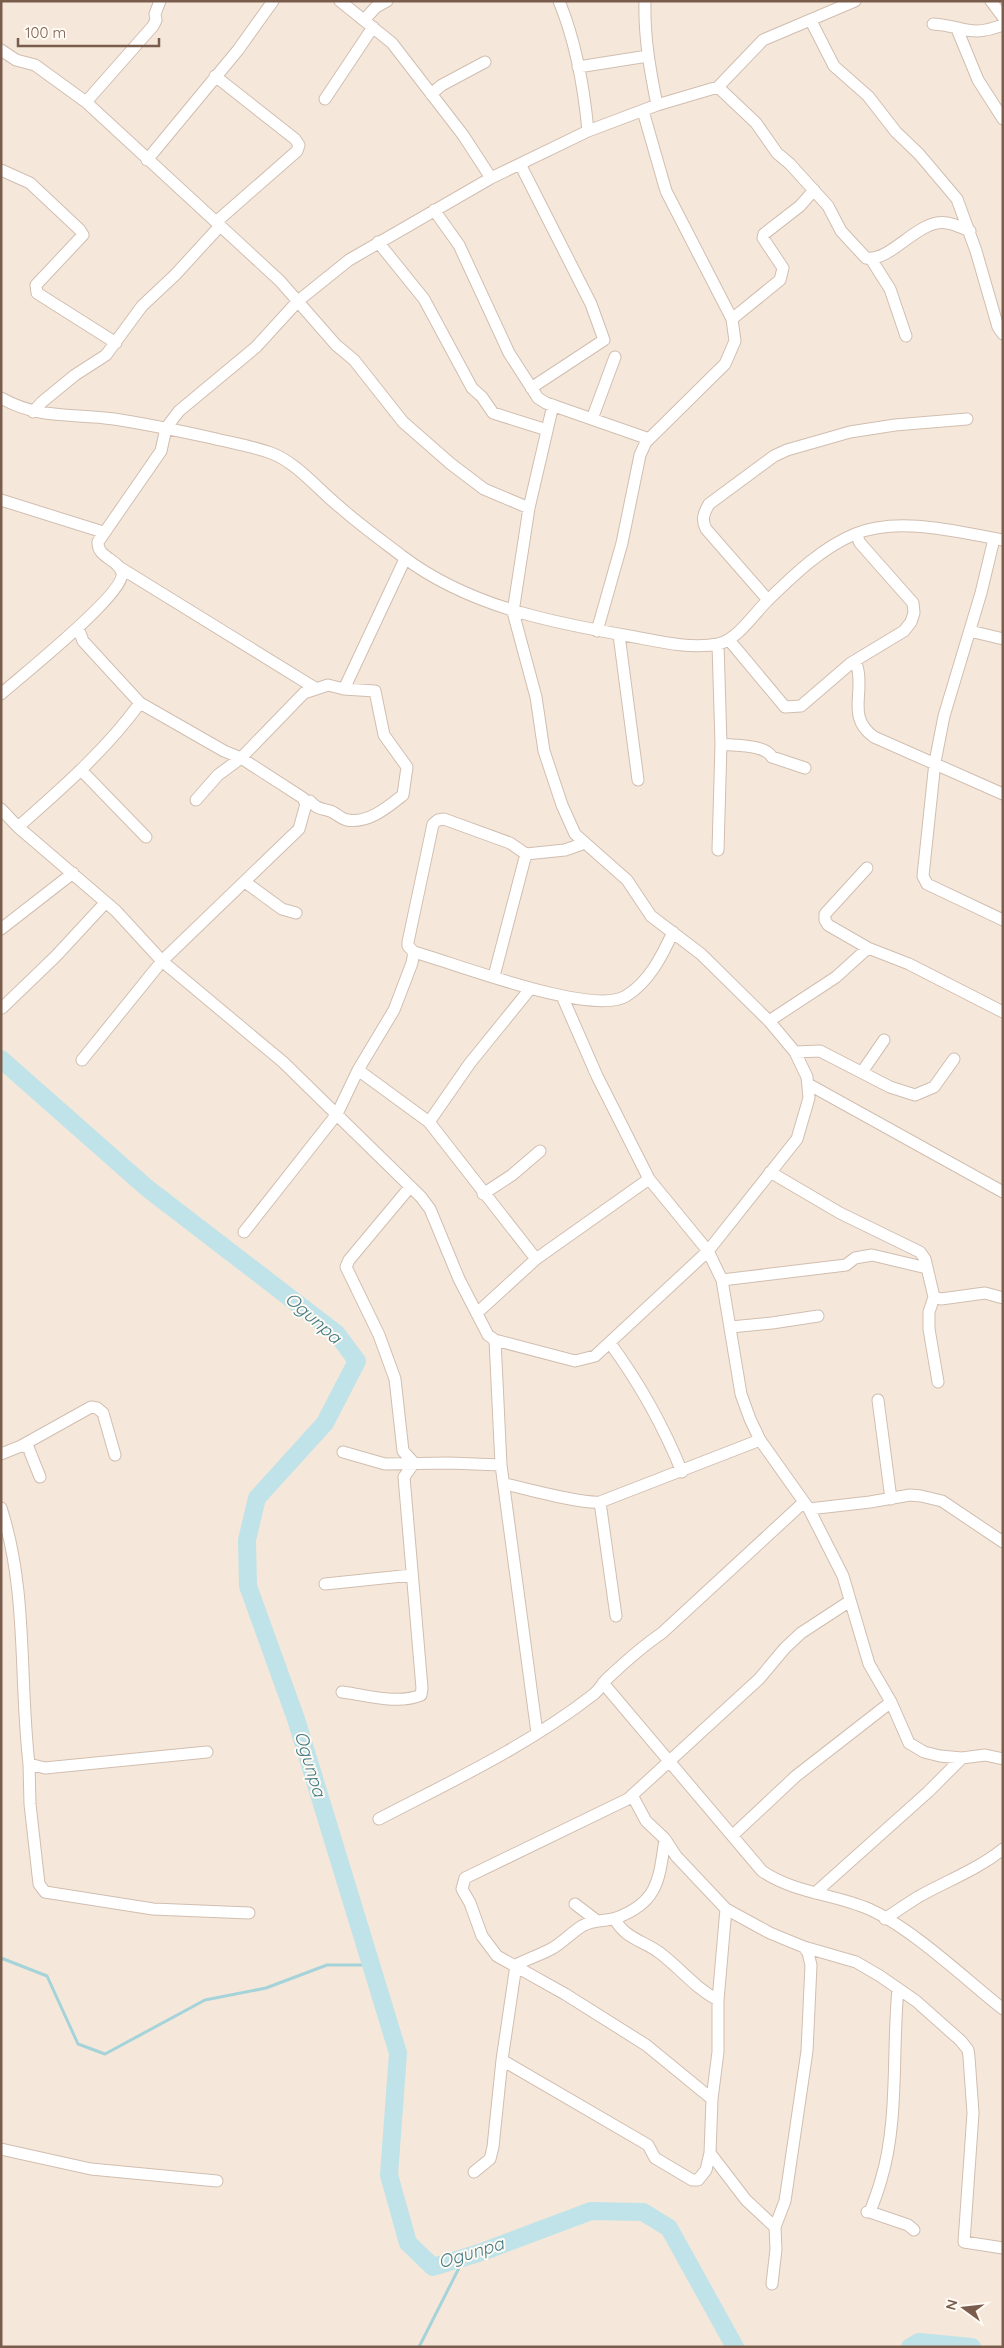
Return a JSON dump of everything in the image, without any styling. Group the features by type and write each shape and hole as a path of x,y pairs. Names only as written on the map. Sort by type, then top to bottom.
{"street":[{"path":"86,102 153,26 160,1"},
{"path":"147,160 238,50 273,1"},
{"path":"340,1 392,43 463,135 491,178"},
{"path":"325,99 376,7 387,1"},
{"path":"559,1 578,67 586,103 588,131"},
{"path":"645,1 644,25 657,105"},
{"path":"315,688 119,567 98,548 98,542 103,532 160,451 166,428 180,411 256,347 298,300 349,260 378,242 491,178 588,131 657,105 718,87 763,40 855,1"},
{"path":"991,1 1003,17"},
{"path":"811,20 834,66 868,96 896,132 919,154 957,199 970,231 998,327 1003,334"},
{"path":"933,24 948,25 957,30 978,33 1003,25"},
{"path":"957,30 978,80 1003,119"},
{"path":"1,50 16,60 35,65 86,102 280,281 336,345 354,360 403,422 451,464 484,489 529,508"},
{"path":"578,67 648,56"},
{"path":"431,94 442,85 485,62"},
{"path":"34,412 42,402 75,375 106,355 142,306 175,275 218,224 297,151 299,145 295,139 215,76"},
{"path":"718,87 756,122 777,153 790,164 828,206 841,231 862,256 871,259 890,289 906,336"},
{"path":"597,631 622,543 637,464 649,439 725,364 735,341 732,319 666,191 643,111"},
{"path":"520,164 592,304 604,340 531,388"},
{"path":"1,170 30,183 80,230 83,236 36,285 37,293 116,343"},
{"path":"732,319 780,280 783,268 764,238 764,234 800,206 814,190"},
{"path":"434,210 459,245 509,353 538,398 649,439"},
{"path":"947,223 963,211"},
{"path":"871,259 895,247 925,226 947,223 970,231"},
{"path":"378,242 424,298 472,388 482,397 493,413 547,430"},
{"path":"592,418 615,357"},
{"path":"1,398 34,412 59,416 111,418 166,428 275,454 293,466 341,508 406,559 440,580 513,612 597,631 672,644 718,644 729,640 768,600 817,557 856,534 890,527 918,527 998,540 944,716 935,762 923,876 927,884 1003,919"},
{"path":"2,811 18,827 106,902 162,961 283,1062 410,1186 430,1209 459,1279 484,1328 495,1340 575,1361 596,1356 708,1251 797,1139 809,1098 807,1077 795,1052 769,1021 701,954 651,916 627,880 575,834 562,805 544,751 536,697 513,612 529,508 553,405"},
{"path":"768,600 706,529 702,522 709,504 774,456 788,450 850,432 895,424 967,419"},
{"path":"1,500 103,532"},
{"path":"729,640 785,706 800,706 851,663 904,631 911,622 914,613 913,604 860,543 856,534"},
{"path":"344,689 406,559"},
{"path":"1,694 78,628 118,587 122,574 119,567"},
{"path":"78,628 83,641 140,703 224,751 242,758 303,798 306,804 299,829 162,961 82,1060"},
{"path":"970,631 1003,640"},
{"path":"619,635 638,780"},
{"path":"718,644 721,744 718,850"},
{"path":"851,663 857,666 859,674 858,716 865,730 874,737 935,762 1003,794"},
{"path":"196,800 218,775 242,758 304,693 328,685 344,689 375,691 384,735 407,767 404,796 368,819 347,820 330,812 317,809 310,801 306,804"},
{"path":"18,827 81,770 126,722 140,703"},
{"path":"721,744 757,748 769,752 772,757 805,768"},
{"path":"81,770 146,837"},
{"path":"244,1232 337,1114 358,1070 394,1010 412,963 414,952 408,942 433,824 438,820 444,819 510,843 526,854 565,850 585,843"},
{"path":"494,976 526,854"},
{"path":"867,868 825,914 825,920 828,925 868,948 909,964 1003,1012"},
{"path":"1,929 73,874"},
{"path":"245,882 282,909 296,913"},
{"path":"2,1008 56,956 106,902"},
{"path":"414,952 530,989 562,996 605,1000 625,997 640,985 662,956 673,932"},
{"path":"769,1021 836,977 868,948"},
{"path":"429,1122 470,1063 530,989"},
{"path":"562,996 597,1076 649,1179 708,1251 722,1280 741,1394 760,1440 807,1505 843,1576 869,1664 891,1702 909,1743 924,1752 962,1758 985,1755 1003,1759"},
{"path":"862,1072 884,1040"},
{"path":"795,1052 820,1050 906,1094 915,1096 934,1087 954,1059"},
{"path":"358,1070 429,1122 536,1258"},
{"path":"808,1084 1003,1192"},
{"path":"484,1194 512,1175 540,1151"},
{"path":"770,1172 840,1213 914,1248 925,1259 934,1297 929,1312 929,1329 938,1382"},
{"path":"477,1313 536,1258 649,1179"},
{"path":"410,1186 349,1260 346,1268 379,1335 395,1378 403,1451 414,1463"},
{"path":"722,1280 846,1265 855,1258 872,1255 927,1268"},
{"path":"934,1297 941,1299 985,1293 1003,1298"},
{"path":"731,1327 818,1316"},
{"path":"495,1340 501,1465 537,1733"},
{"path":"610,1343 636,1378 665,1430 682,1472"},
{"path":"878,1400 891,1499"},
{"path":"1,1454 21,1446 91,1407 97,1408 103,1413 115,1455"},
{"path":"505,1484 574,1498 588,1503 600,1502 682,1472 760,1440"},
{"path":"21,1446 30,1449 40,1477"},
{"path":"343,1452 385,1464 501,1465"},
{"path":"342,1692 394,1699 421,1695 422,1688 404,1477 414,1463"},
{"path":"379,1819 476,1768 537,1733 596,1693 603,1683 643,1646 662,1633 807,1505 891,1499 910,1494 942,1501 1003,1542"},
{"path":"600,1502 616,1616"},
{"path":"1,1508 24,1654 30,1804 39,1884 45,1892 153,1909 249,1913"},
{"path":"325,1584 412,1575"},
{"path":"712,2100 646,2045 516,1965 497,1956 482,1936 470,1903 462,1889 464,1878 552,1837 632,1795 759,1679 785,1648 801,1633 850,1602"},
{"path":"603,1683 733,1835 742,1850 762,1871 787,1885 868,1909 885,1918 926,1947 1003,2009"},
{"path":"733,1835 796,1776 891,1702"},
{"path":"28,1764 45,1768 207,1752"},
{"path":"815,1893 928,1792 962,1758"},
{"path":"632,1795 646,1821 665,1839 676,1856 726,1909 770,1933 804,1947 856,1962 916,2001 968,2050 973,2113 964,2242 1003,2248"},
{"path":"516,1965 552,1948 582,1927 596,1920 615,1919 637,1906 656,1888 665,1839"},
{"path":"885,1918 919,1896 953,1880 990,1859 1003,1849"},
{"path":"990,1859 1003,1858"},
{"path":"574,1904 596,1920"},
{"path":"502,2060 648,2145 655,2158 692,2180 698,2180 706,2170 710,2154 712,2100 718,2052 718,2000 726,1909"},
{"path":"615,1919 622,1931 660,1953 691,1982 718,2000"},
{"path":"772,2284 776,2249 775,2227 785,2201 807,2051 811,1965 808,1953 804,1947"},
{"path":"474,2172 490,2159 493,2147 502,2060 516,1965"},
{"path":"898,1989 893,2096 886,2158 882,2179 868,2212 908,2225 914,2230"},
{"path":"1,2149 91,2169 217,2180"},
{"path":"710,2154 746,2200 775,2227"}],"shaded area":[{"path":"1,1 1003,1 1003,2347 1,2347"}],"waterway":[{"name":"Ogunpa","path":"1,1059 147,1188 337,1334 357,1361 325,1423 257,1498 247,1540 248,1586 296,1719 398,2053 389,2175 408,2243 433,2267 482,2252 591,2211 643,2212 669,2228 735,2347"},
{"path":"1,1958 47,1976 78,2044 105,2054 205,2000 266,1988 327,1965 372,1965"},
{"path":"419,2347 464,2258"},
{"name":"Ogunpa","path":"910,2347 919,2342 972,2347"}]}
